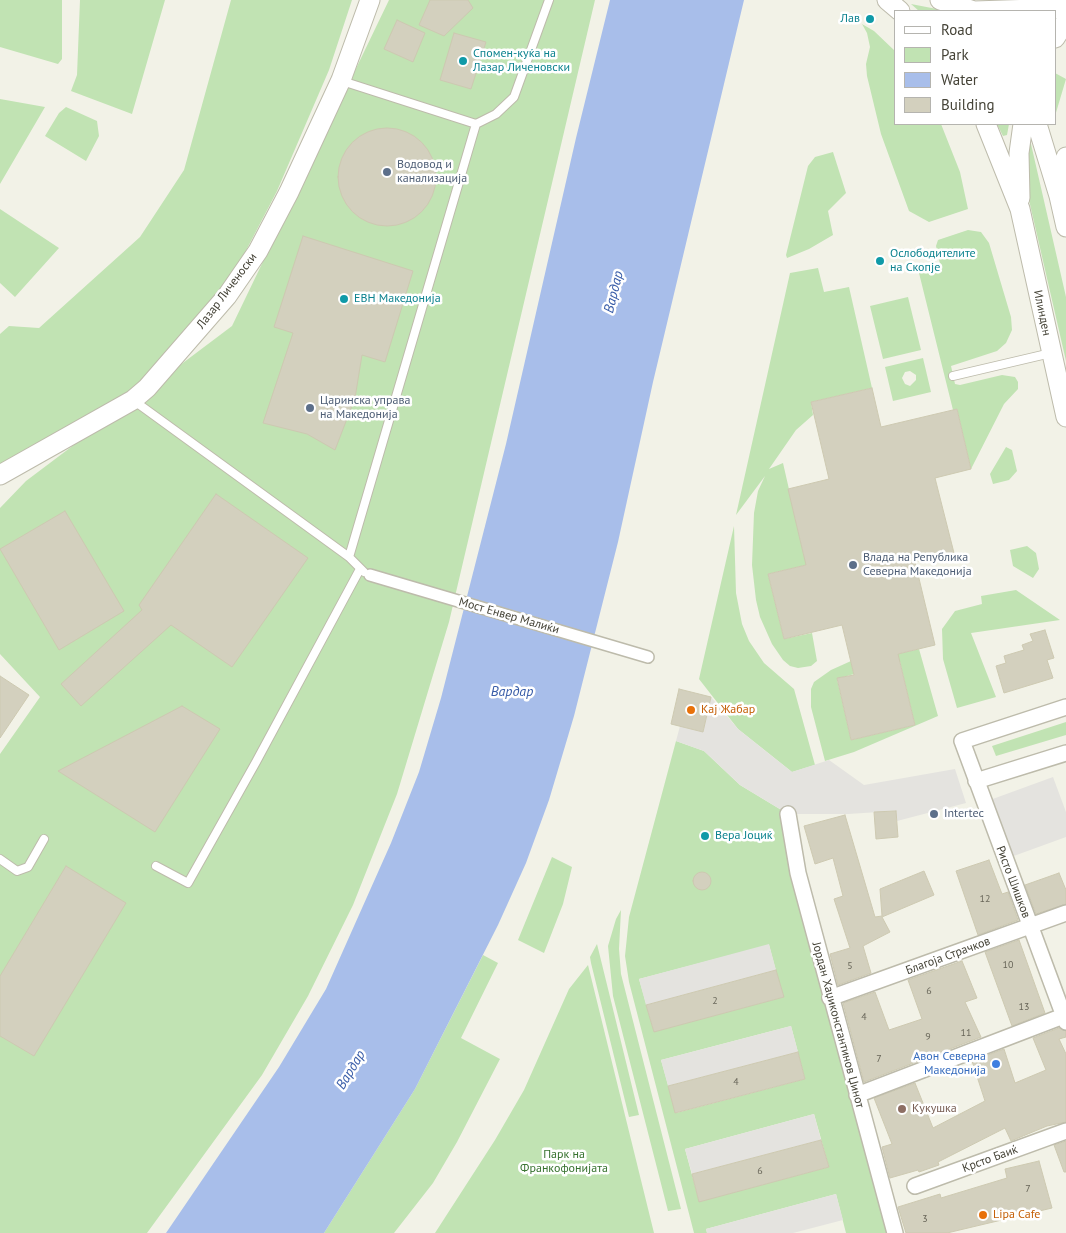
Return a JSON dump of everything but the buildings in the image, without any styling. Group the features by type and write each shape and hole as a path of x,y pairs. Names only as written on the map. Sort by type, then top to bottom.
{"street":[{"name":"Лазар Личеноски","path":"0,474 133,400 147,388 216,310 258,251 289,192 341,80 370,0"},
{"path":"887,0 899,10"},
{"path":"940,0 971,10"},
{"path":"962,0 973,10"},
{"path":"1005,10 1066,8"},
{"path":"1056,37 1066,22"},
{"name":"Илинден","path":"986,125 1020,209 1066,417"},
{"name":"Илинден","path":"1020,209 1019,153 1023,125"},
{"path":"1037,125 1059,196 1066,227"},
{"path":"1059,196 1066,158"},
{"name":"Мост Енвер Малиќи","path":"365,572 648,657"},
{"name":"Ристо Шишков","path":"1065,1017 962,741 1066,707"},
{"path":"976,782 1066,753"},
{"name":"Јордан Хаџиконстантинов Џинот","path":"788,814 798,873 830,998 895,1233"},
{"name":"Благоја Страчков","path":"830,998 1066,913"},
{"path":"857,1095 1065,1017"},
{"name":"Крсто Баиќ","path":"915,1186 1066,1131"}],"lane":[{"path":"341,80 476,124 496,114 514,97 549,0"},
{"path":"349,557 476,124"},
{"path":"953,376 1051,353"},
{"path":"133,400 349,557 365,572 188,883 156,866"},
{"path":"0,859 17,870 28,867 44,839"}],"green space":[{"path":"0,0 62,0 62,59 58,64 0,47"},
{"path":"80,0 165,0 132,114 71,91 77,75"},
{"path":"231,0 352,0 329,70 277,191 226,289 133,400 0,468 0,334 9,326 39,328 140,237 184,170"},
{"path":"389,0 595,0 449,622 397,794 353,905 308,996 262,1075 147,1233 0,1233 0,754 40,697 0,654 0,508 26,481 232,326"},
{"path":"911,4 942,10 918,10"},
{"path":"862,24 874,31 894,50 894,125 941,125 960,172 968,209 929,222 909,211 881,134 867,76 866,64 870,47 867,33"},
{"path":"1056,74 1066,79 1056,113"},
{"path":"0,99 45,107 0,184"},
{"path":"66,107 97,121 99,136 86,161 45,136 59,113"},
{"path":"998,125 1009,125 1007,135 1003,136"},
{"path":"1028,142 1031,144 1066,297 1066,361 1029,200 1025,167"},
{"path":"833,152 846,193 828,211 833,235 809,249 787,258 786,255 808,166 815,157"},
{"path":"0,209 59,248 15,297 0,283"},
{"path":"968,230 981,232 989,243 1011,317 1012,330 1006,343 997,351 951,366 955,384 960,385 1002,375 1015,377 1018,382 1018,389 1004,404 971,469 957,409 953,410 918,269 940,264 936,246 938,240"},
{"path":"818,268 824,292 849,287 872,388 811,402 813,415 796,430 769,469 783,463 804,555 819,562 768,574 784,639 812,633 817,661 811,666 798,668 790,666 783,660 772,644 760,617 756,600 752,565 754,513 758,491 765,476 736,515 790,273"},
{"path":"908,297 921,350 883,359 870,306"},
{"path":"923,358 931,392 893,401 885,367","holes":["910,371 916,375 916,380 910,386 905,384 902,378 905,372"]},
{"path":"1006,447 1012,450 1017,471 1009,480 993,484 990,474"},
{"path":"734,526 736,593 742,624 749,641 764,663 794,689 815,765 792,772 738,729 699,679"},
{"path":"1027,546 1036,553 1039,569 1033,578 1013,566 1010,550"},
{"path":"1016,590 1060,620 971,633 996,697 957,708 943,659 942,629 955,611 982,604 981,596"},
{"path":"919,649 938,716 854,752 825,761 811,707 811,689 814,682 831,670 851,661 854,674 837,679 851,740 915,725 900,662 882,666 880,658"},
{"path":"1066,722 1066,735 996,756 992,746"},
{"path":"676,741 704,751 740,785 788,814 895,1233 846,1233 836,1194 706,1229 707,1233 694,1233 629,982 625,956 629,917","holes":["769,945 783,997 654,1031 639,979","791,1026 805,1079 676,1113 661,1060","814,1114 829,1167 699,1201 685,1149"]},
{"path":"552,857 572,867 563,904 544,953 518,940"},
{"path":"621,910 619,949 621,974 681,1209 668,1211 613,996 608,946 616,919"},
{"path":"597,944 639,1115 629,1117 591,963 590,957"},
{"path":"483,955 498,963 461,1038 500,1059 457,1142 433,1183 394,1233 324,1233 415,1089"},
{"name":"Парк на Франкофонијата","path":"588,965 654,1233 435,1233 495,1140 524,1090 569,989"}],"shaded area":[{"path":"711,697 738,729 792,772 829,760 864,785 955,769 966,803 897,821 895,811 848,814 788,814 740,785 704,751 676,741 680,726 703,732"},
{"path":"1053,777 1066,812 1066,837 1011,857 990,800"},
{"path":"769,944 776,970 646,1005 639,979"},
{"path":"791,1026 798,1052 668,1086 661,1060"},
{"path":"814,1114 821,1140 692,1174 685,1149"},
{"path":"836,1194 843,1220 793,1233 707,1233 706,1229"}],"water":[{"name":"Вардар","path":"610,0 744,0 653,382 618,542 574,716 549,800 526,863 498,925 415,1089 324,1233 166,1233 279,1067 326,989 391,843 419,772 441,698 506,444 576,138"}],"place":[{"name":"Лав","path":"870,19"},
{"name":"Спомен-куќа на Лазар Личеновски","path":"463,61"},
{"name":"Водовод и канализација","path":"387,172"},
{"name":"Ослободителите на Скопје","path":"880,261"},
{"name":"ЕВН Македонија","path":"344,299"},
{"name":"Царинска управа на Македонија","path":"310,408"},
{"name":"Влада на Република Северна Македонија","path":"853,565"},
{"name":"Кај Жабар","path":"691,710"},
{"name":"Intertec","path":"934,814"},
{"name":"Вера Јоциќ","path":"705,836"},
{"name":"Авон Северна Македонија","path":"996,1064"},
{"name":"Кукушка","path":"902,1109"},
{"name":"Lipa Cafe","path":"983,1215"}]}
